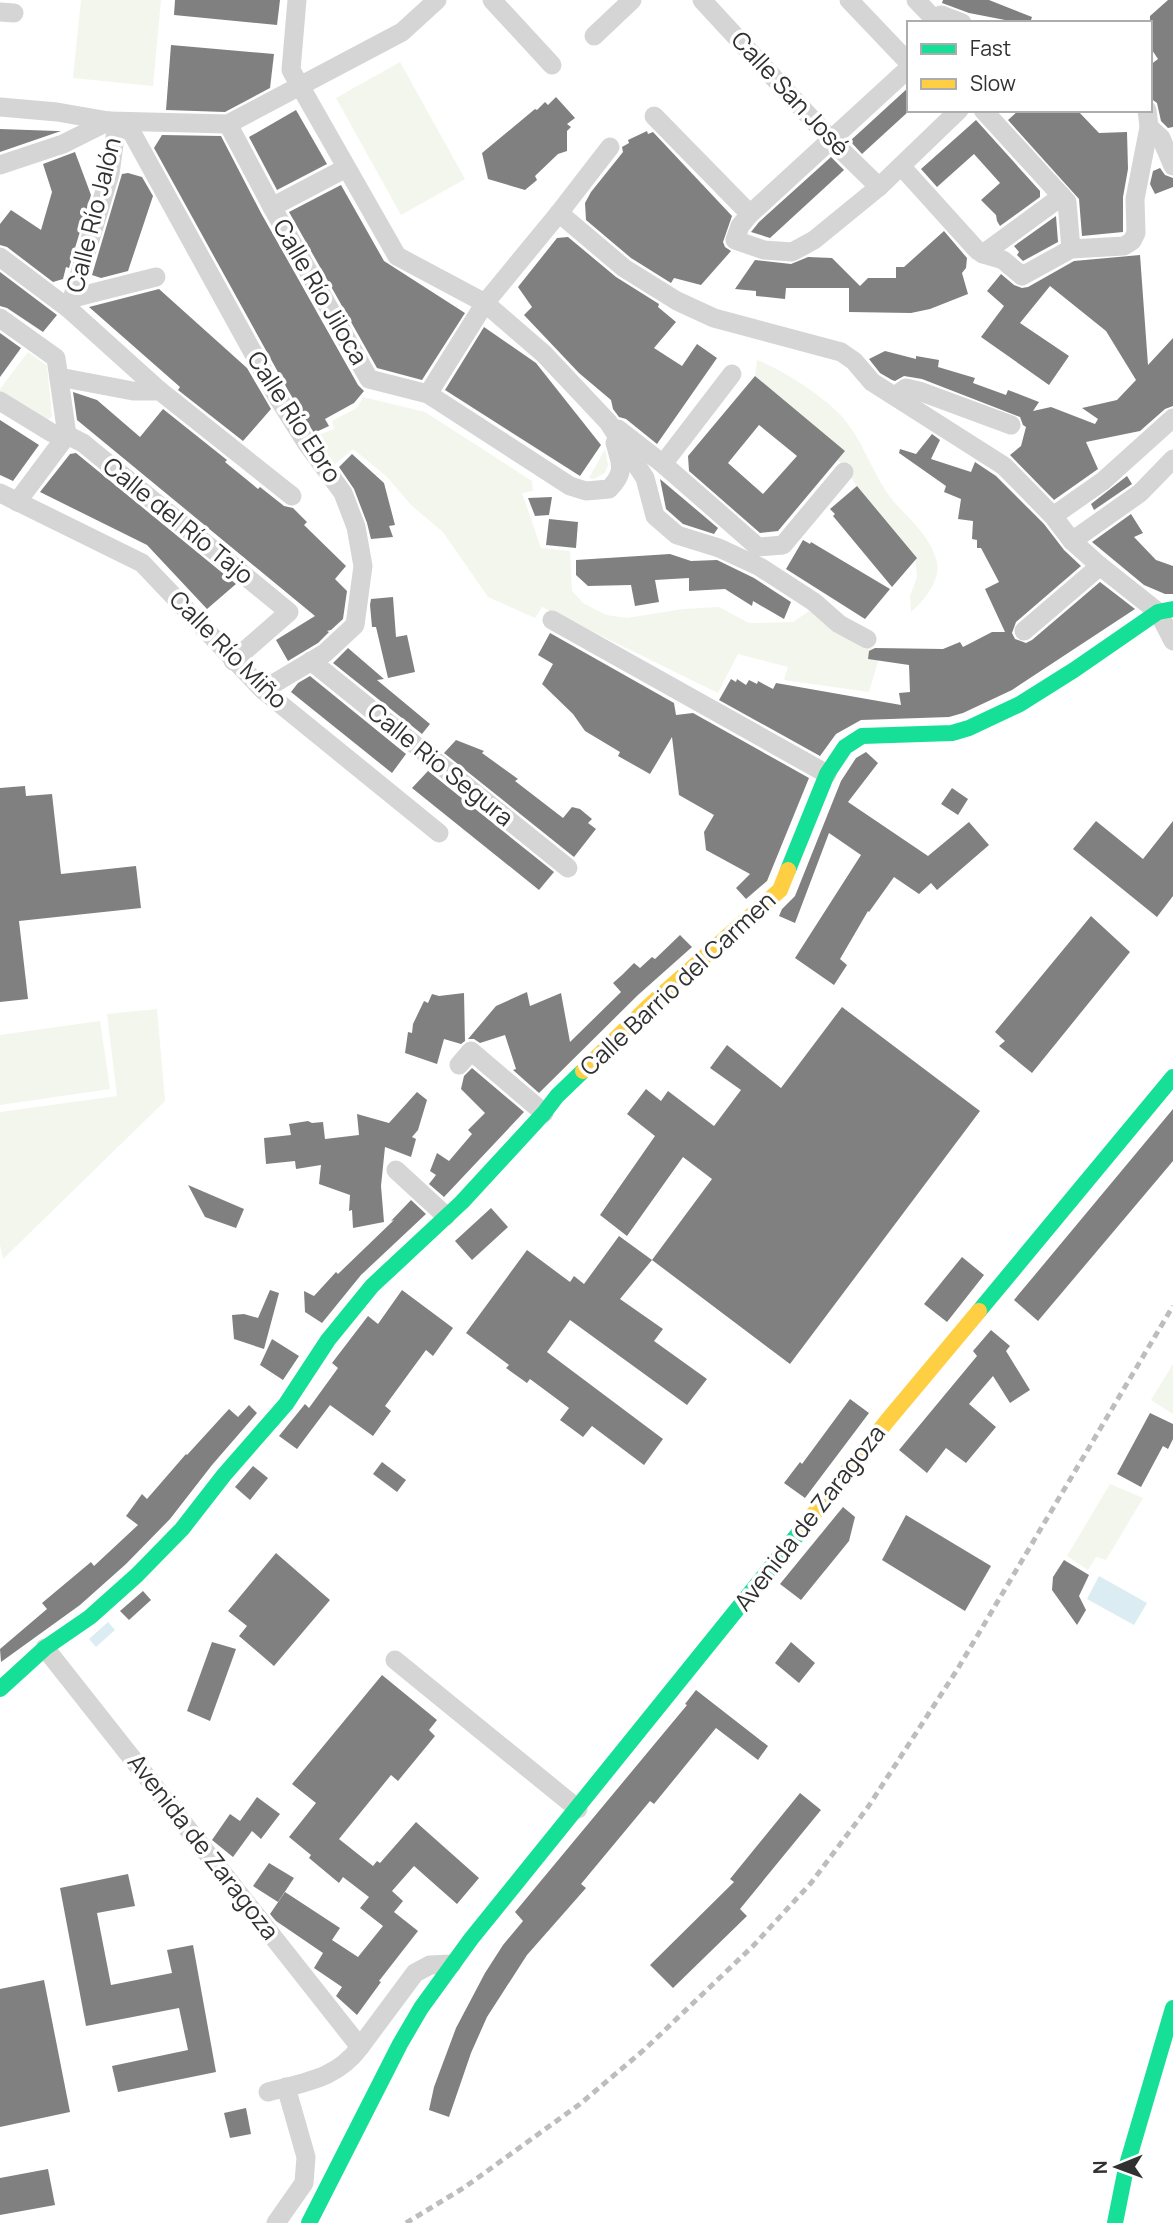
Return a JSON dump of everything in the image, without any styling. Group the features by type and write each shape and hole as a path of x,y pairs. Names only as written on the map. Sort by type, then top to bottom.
{"main road":[{"name":"Calle Barrio del Carmen","path":"0,1689 45,1648 90,1616 137,1575 182,1529 224,1475 286,1404 328,1340 372,1286 446,1216 557,1096 649,1006 780,890 827,774 845,747 862,736 952,733 984,722 1020,704 1166,611"},
{"name":"Avenida de Zaragoza","path":"309,2223 400,2044 452,1964 887,1420 1173,1077"},
{"path":"1115,2223 1126,2168 1173,2008"}],"street":[{"path":"297,0 291,69 397,256 485,303 544,354 608,422 663,464 758,547 783,545 844,472"},
{"path":"0,107 57,112 117,122 228,124 402,32 437,0"},
{"path":"492,0 552,65"},
{"path":"594,36 632,0"},
{"name":"Calle San José","path":"702,0 832,141 879,187"},
{"path":"849,0 907,63"},
{"path":"916,0 936,21 941,15 957,21"},
{"path":"907,67 832,141 745,220 735,240 764,250 793,252 814,240 879,187 958,112"},
{"path":"985,112 1067,202 1071,249"},
{"path":"654,116 745,220"},
{"path":"901,166 983,254 1003,260 1022,276 1071,249 1124,246 1132,241 1136,233 1135,199 1148,119"},
{"path":"1148,119 1161,138 1173,166"},
{"path":"0,165 117,122"},
{"name":"Calle Río Jalón","path":"71,303 110,174 117,122"},
{"name":"Calle Río Ebro","path":"117,122 278,398 343,493 356,527 363,566 355,625 325,653 263,690"},
{"name":"Calle Río Jiloca","path":"228,124 369,379 428,394 570,486 586,491 609,489 619,479 622,466 608,422"},
{"path":"428,394 485,303 610,146"},
{"path":"272,207 346,168"},
{"path":"983,254 1062,195"},
{"path":"559,213 624,268 674,300 714,318 841,352 854,361 872,382 1004,466 1053,516 1072,541 1100,566 1166,611 1173,641"},
{"path":"0,257 71,303 160,391 292,496"},
{"path":"71,303 156,277"},
{"path":"0,318 56,358 67,435 9,497"},
{"path":"663,464 732,374"},
{"path":"59,377 133,391 160,391"},
{"path":"895,396 906,388 919,391 1011,425"},
{"name":"Calle del Río Tajo","path":"0,401 52,433 67,435 83,443 289,612 233,661"},
{"path":"1053,516 1103,481 1173,418"},
{"path":"608,422 645,478 655,516 677,535 719,548 760,567 814,602 839,624 867,639"},
{"path":"1072,541 1140,493 1173,459"},
{"name":"Calle Río Miño","path":"9,497 142,563 263,690 439,834"},
{"path":"1024,631 1100,566"},
{"path":"552,620 827,774"},
{"name":"Calle Rio Segura","path":"311,661 568,868"},
{"path":"459,1065 471,1051 544,1113"},
{"path":"396,1170 446,1216"},
{"name":"Avenida de Zaragoza","path":"45,1648 360,2047"},
{"path":"396,1660 578,1809"},
{"path":"276,2223 304,2183 306,2157 277,2089 324,2077 341,2068 350,2060 415,1973 430,1965 452,1964"}],"shaded area":[{"path":"81,0 161,0 153,86 73,78"},
{"path":"400,62 465,179 401,215 336,98"},
{"path":"28,352 47,366 52,416 47,421 0,392"},
{"path":"757,360 806,387 841,415 887,493 930,544 938,569 926,596 911,612 910,596 917,577 915,555 838,460 845,451 755,376"},
{"path":"363,397 425,412 532,481 533,491 522,493 541,548 570,551 572,591 583,603 606,615 627,618 683,609 719,607 749,623 793,622 809,611 853,640 881,651 869,692 784,680 788,667 738,654 718,693 542,607 535,618 488,597 443,532 412,506 386,476 353,449 334,465 314,437 334,429 332,421 357,408"},
{"path":"605,449 608,465 605,473 594,479 589,478"},
{"path":"157,1009 165,1101 3,1259 0,1245 0,1112 117,1096 107,1014"},
{"path":"100,1021 110,1089 0,1105 0,1035"},
{"path":"1173,1364 1173,1414 1151,1400"},
{"path":"1110,1484 1143,1498 1106,1560 1096,1557 1088,1570 1067,1556"},
{"path":"1099,1576 1147,1603 1134,1625 1087,1599"},
{"path":"108,1622 115,1630 96,1647 89,1639"}],"building":[{"path":"175,0 280,0 277,25 174,15"},
{"path":"943,0 989,0 1032,17 1031,21 1010,21 969,13 942,3"},
{"path":"1168,0 1173,0 1173,127 1168,128 1161,121 1157,103 1152,99 1152,64 1158,59 1152,50 1150,16"},
{"path":"171,45 274,54 270,88 225,112 166,110"},
{"path":"907,89 908,112 862,154 850,141"},
{"path":"556,97 575,118 567,124 571,127 567,131 567,151 558,154 525,190 488,179 482,153 535,109 545,102 548,105"},
{"path":"296,110 327,164 277,190 249,137"},
{"path":"1017,112 1079,112 1099,133 1127,132 1128,169 1123,197 1123,232 1082,236 1079,199 1008,120"},
{"path":"976,120 1040,191 1040,197 1000,226 996,215 981,200 1000,183 974,154 937,187 921,169"},
{"path":"0,129 57,131 61,131 0,152"},
{"path":"647,131 648,134 653,132 732,216 723,242 731,251 701,285 674,278 671,283 631,258 586,220 585,203 591,192 623,152 622,147 629,143 628,140"},
{"path":"162,135 221,136 261,213 358,385 364,391 354,403 325,419 329,426 314,433 289,392 154,148"},
{"path":"75,152 91,195 69,268 66,267 63,279 53,282 7,247 0,245 0,224 11,210 41,230 52,192 43,164"},
{"path":"831,157 844,170 770,238 751,232 759,222"},
{"path":"1160,168 1165,175 1173,178 1173,187 1155,194 1150,184 1153,171"},
{"path":"122,174 142,177 153,196 128,271 101,278 92,275"},
{"path":"341,185 384,261 465,313 422,380 377,368 289,212"},
{"path":"1056,216 1058,242 1023,261 1014,246"},
{"path":"944,231 967,258 966,268 962,273 968,294 930,309 911,313 849,312 849,288 786,288 785,299 756,296 756,291 735,289 755,260 791,264 808,257 832,258 860,286 868,278 896,278 896,267 904,267"},
{"path":"568,237 616,277 659,304 658,307 676,322 654,348 682,366 697,344 717,358 657,444 626,419 619,417 611,400 579,373 524,315 532,307 518,287 557,238"},
{"path":"1140,255 1148,365 1173,338 1173,406 1165,409 1140,431 1086,442 1098,469 1054,500 1010,455 1021,446 1026,427 1020,417 922,379 904,376 892,380 880,373 869,359 885,351 916,359 916,356 939,360 938,367 975,378 973,383 1006,395 1008,390 1039,402 1033,411 1051,407 1095,424 1098,419 1082,408 1117,400 1136,380 1106,331 1050,286 1020,323 1069,356 1049,385 981,337 1004,306 987,291 1001,274 1022,288 1074,261"},
{"path":"0,272 57,315 43,332 0,306"},
{"path":"159,289 247,368 271,409 243,441 178,390 180,387 89,307"},
{"path":"484,327 536,363 601,445 580,476 445,390"},
{"path":"0,333 21,348 0,377"},
{"path":"755,376 845,451 778,531 760,533 689,471 688,456","holes":["759,425 797,456 763,494 728,463"]},
{"path":"73,392 97,400 140,437 163,409 227,460 225,462 258,489 260,487 284,506 293,508 307,522 304,525 346,566 335,579 347,591 343,619 327,631 329,632 318,643 288,661 276,640 315,616 77,420"},
{"path":"0,420 39,445 13,481 0,475"},
{"path":"932,434 940,440 931,459 971,472 975,462 996,476 1081,566 1016,622 1012,633 1015,639 1026,643 1032,640 1100,582 1135,609 1012,690 963,713 949,717 861,720 836,734 820,756 719,700 731,679 736,682 737,679 746,685 749,680 757,684 758,681 773,689 776,683 901,705 899,693 910,692 909,665 868,659 869,651 875,648 943,649 960,642 963,647 992,632 1005,632 985,589 999,582 981,548 977,548 977,540 972,539 973,521 958,519 961,499 944,492 946,486 899,453 900,449 916,454"},
{"path":"76,453 236,584 207,609 147,545 40,492 70,454"},
{"path":"352,454 384,483 395,525 389,526 393,537 371,539 354,489 339,467"},
{"path":"1127,476 1132,484 1094,510 1091,504"},
{"path":"660,479 718,528 714,534 683,524 666,509"},
{"path":"857,486 917,558 892,587 830,509"},
{"path":"552,497 549,515 535,516 528,498"},
{"path":"1131,514 1143,533 1134,537 1156,560 1173,566 1173,594 1165,594 1144,585 1092,542"},
{"path":"549,519 578,522 576,548 546,545"},
{"path":"803,540 810,544 811,542 890,589 865,619 786,569"},
{"path":"670,554 691,561 717,560 754,578 791,602 784,619 753,601 752,606 725,589 689,591 689,578 655,580 659,602 635,606 631,585 588,586 576,575 576,560"},
{"path":"393,597 396,637 407,635 415,672 388,678 376,627 372,627 370,605 371,599"},
{"path":"550,633 674,703 676,715 693,713 809,778 767,881 746,899 736,888 750,874 706,850 704,832 714,815 679,795 672,737 650,774 618,756 620,752 585,731 573,714 542,684 553,664 538,655"},
{"path":"348,648 384,679 377,680 430,724 422,734 333,663"},
{"path":"310,676 406,754 392,773 291,692 298,683"},
{"path":"456,740 484,751 482,753 518,779 515,781 563,818 572,807 580,809 592,819 588,823 596,829 574,857 444,753"},
{"path":"866,752 878,763 848,802 928,856 969,822 989,845 937,890 931,883 919,894 894,877 868,911 840,959 847,965 834,985 795,958 861,855 829,833 795,923 779,916 795,896 841,781 856,758"},
{"path":"428,771 554,872 539,890 412,788"},
{"path":"25,786 26,796 52,794 61,874 136,866 141,908 19,921 28,999 0,1002 0,788"},
{"path":"952,788 968,799 958,815 941,804"},
{"path":"1096,821 1143,859 1173,821 1173,896 1157,917 1073,849"},
{"path":"1091,916 1130,952 1032,1073 999,1046 1005,1041 995,1032"},
{"path":"680,935 692,947 638,995 539,1093 513,1070 516,1069 505,1035 480,1043 468,1039 496,1006 527,992 530,1006 561,993 570,1042 621,992 613,983 634,963 640,968 652,957 655,959"},
{"path":"464,993 465,1041 461,1044 444,1039 437,1064 405,1053 408,1032 412,1033 413,1024 424,1001 428,1003 432,994 439,996"},
{"path":"842,1007 980,1111 790,1364 652,1260 712,1179 683,1157 627,1236 600,1215 655,1136 627,1114 646,1089 661,1101 668,1091 714,1126 741,1090 710,1068 727,1045 781,1088"},
{"path":"472,1068 524,1112 444,1197 429,1184 436,1175 430,1171 437,1153 449,1161 472,1134 468,1130 485,1113 461,1089 464,1076"},
{"path":"417,1092 427,1100 418,1130 412,1137 416,1139 411,1157 385,1147 381,1186 384,1222 353,1228 352,1210 349,1211 350,1195 319,1184 321,1165 296,1169 295,1161 266,1164 264,1138 291,1135 289,1124 323,1122 325,1139 359,1135 357,1114 389,1123"},
{"path":"1173,1109 1173,1161 1038,1321 1014,1300"},
{"path":"188,1185 244,1209 236,1228 205,1217"},
{"path":"411,1200 426,1214 361,1275 322,1323 305,1312 304,1291 314,1296 336,1272 338,1274 394,1220 391,1221"},
{"path":"491,1208 508,1227 472,1260 455,1241"},
{"path":"619,1236 652,1260 620,1299 663,1329 654,1341 707,1379 687,1405 570,1320 547,1352 663,1439 644,1465 592,1426 583,1437 560,1420 569,1408 530,1379 527,1383 506,1368 509,1365 466,1333 527,1250 570,1282 574,1276 584,1284"},
{"path":"962,1257 984,1275 947,1322 924,1304"},
{"path":"270,1290 279,1293 264,1349 234,1339 232,1315 244,1314 258,1318"},
{"path":"402,1290 453,1328 433,1356 426,1350 385,1406 391,1411 373,1436 330,1405 297,1449 279,1436 305,1404 309,1408 338,1368 332,1363 368,1316 378,1324"},
{"path":"991,1330 1010,1346 1006,1351 1030,1390 1010,1403 993,1376 969,1404 996,1427 966,1463 946,1448 927,1473 899,1450 977,1356 973,1351"},
{"path":"272,1339 299,1356 283,1380 260,1365"},
{"path":"850,1399 869,1413 805,1498 784,1483 800,1462 802,1464"},
{"path":"249,1405 257,1413 170,1519 126,1564 80,1605 1,1662 0,1649 47,1609 42,1603 91,1562 94,1566 138,1525 126,1516 142,1494 147,1499 229,1409 238,1417"},
{"path":"1150,1413 1173,1424 1173,1439 1168,1449 1163,1446 1141,1487 1117,1474"},
{"path":"382,1462 406,1480 397,1492 373,1474"},
{"path":"253,1466 268,1478 250,1500 235,1487"},
{"path":"843,1507 855,1517 849,1541 801,1600 780,1584"},
{"path":"906,1515 991,1566 965,1611 882,1560"},
{"path":"276,1553 330,1600 274,1666 239,1636 247,1626 228,1611"},
{"path":"1064,1560 1089,1575 1079,1596 1086,1610 1077,1625 1052,1590 1053,1577"},
{"path":"143,1591 151,1600 129,1620 120,1611"},
{"path":"212,1642 236,1649 210,1721 187,1711"},
{"path":"791,1642 815,1663 799,1683 775,1663"},
{"path":"382,1675 437,1720 429,1730 435,1736 398,1781 391,1775 339,1839 373,1866 377,1861 380,1863 416,1822 479,1878 457,1904 414,1866 392,1891 403,1901 394,1912 418,1931 379,1981 381,1982 357,2015 336,1996 342,1987 314,1968 323,1953 270,1914 285,1892 340,1928 332,1940 358,1957 383,1926 360,1908 369,1897 343,1877 339,1883 289,1837 316,1803 292,1784"},
{"path":"696,1690 768,1746 758,1760 716,1728 654,1804 650,1801 581,1884 586,1888 527,1955 487,2017 471,2053 449,2117 429,2110 434,2087 456,2028 485,1973 523,1921 515,1912 687,1705 685,1704"},
{"path":"800,1793 821,1810 740,1909 747,1916 673,1988 650,1965 734,1882 730,1879"},
{"path":"257,1797 280,1814 261,1839 252,1831 233,1857 212,1840 230,1814 240,1821"},
{"path":"269,1863 294,1878 278,1902 253,1886"},
{"path":"128,1874 135,1906 97,1913 111,1985 172,1973 167,1950 193,1945 216,2072 118,2092 112,2066 188,2050 179,2008 86,2026 60,1888"},
{"path":"44,1980 70,2112 0,2127 0,1989"},
{"path":"246,2108 251,2134 230,2138 224,2113"},
{"path":"48,2169 55,2205 0,2215 0,2178"}],"railway":[{"path":"406,2223 465,2187 580,2104 645,2049 753,1946 811,1883 868,1807 957,1670 1173,1306"}],"traffic: fast":[{"path":"788,870 827,774 845,747 862,736 952,733 969,728 1020,704 1158,612 1173,609"},
{"path":"0,1689 45,1648 90,1617 137,1575 182,1529 224,1475 286,1404 328,1340 372,1286 462,1202 557,1096 583,1071"},
{"path":"979,1311 1173,1077"},
{"path":"309,2223 421,2008 471,1939 802,1529"},
{"path":"1115,2223 1126,2168 1173,2008"}],"traffic: slow":[{"path":"583,1071 649,1006 780,890 788,870"},
{"path":"802,1529 979,1311"}]}
